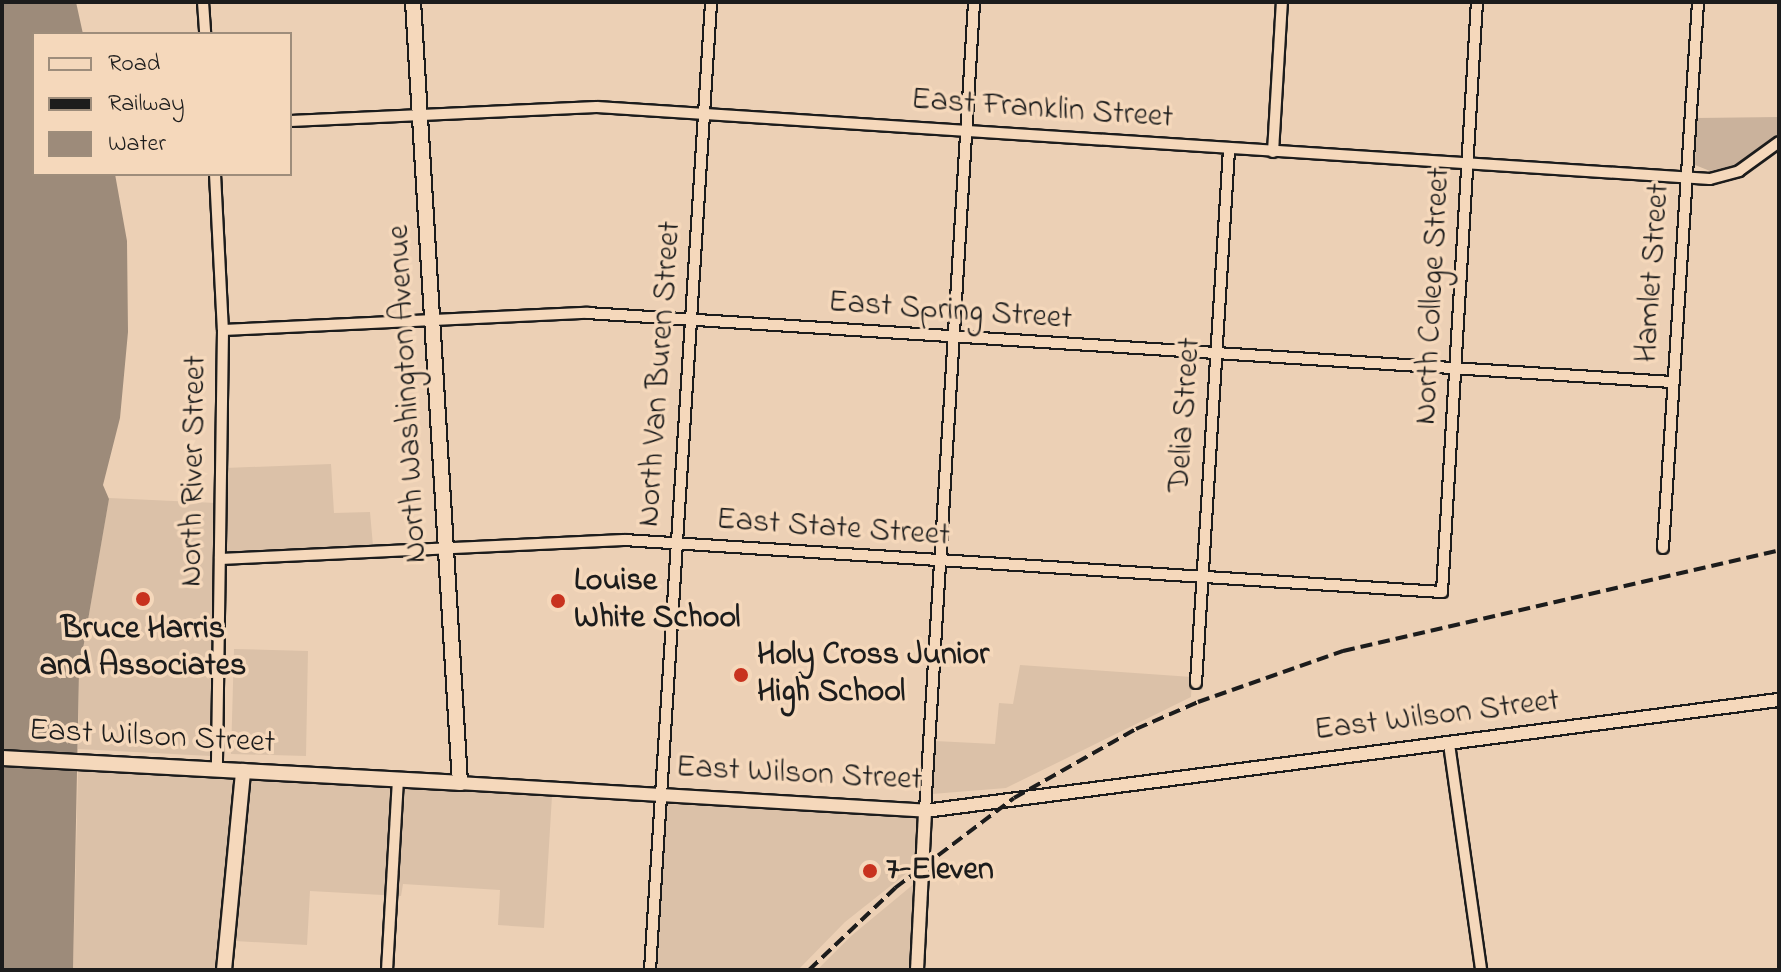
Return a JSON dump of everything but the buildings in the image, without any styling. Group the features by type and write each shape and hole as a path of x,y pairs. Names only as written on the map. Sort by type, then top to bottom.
{"main road":[{"name":"North Washington Avenue","path":"413,2 460,783"},
{"name":"East Wilson Street","path":"2,758 460,783"},
{"path":"224,970 243,771"}],"street":[{"path":"203,2 205,32"},
{"name":"North Van Buren Street","path":"650,970 711,2"},
{"path":"917,970 974,2"},
{"path":"1273,152 1282,2"},
{"name":"North College Street","path":"1442,592 1477,2"},
{"name":"Hamlet Street","path":"1663,548 1698,2"},
{"name":"East Franklin Street","path":"292,121 597,107 1686,178 1729,176 1779,142"},
{"name":"Delia Street","path":"1196,683 1229,150"},
{"name":"North River Street","path":"215,176 223,330 217,769"},
{"name":"East Spring Street","path":"223,330 587,313 953,339 1673,382"},
{"name":"East State Street","path":"220,559 571,540 1442,592"},
{"name":"East Wilson Street","path":"460,783 925,811 1779,700"},
{"path":"1449,744 1481,970"},
{"path":"387,970 398,781"}],"shaded area":[{"path":"1779,117 1779,134 1736,165 1710,171 1695,165 1697,118"},
{"path":"331,464 334,513 370,512 373,546 224,553 225,468"},
{"path":"109,498 216,503 210,756 78,749 79,672"},
{"path":"234,649 308,651 306,756 231,754"},
{"path":"1020,665 1192,677 1191,697 1006,788 932,794 935,741 995,744 999,703 1013,704"},
{"path":"78,771 552,796 544,928 498,925 500,890 403,884 401,896 310,891 307,945 218,940 216,970 73,970"},
{"path":"667,804 920,817 917,865 845,922 798,970 657,970"},
{"path":"915,883 909,970 817,970 851,936"}],"water":[{"path":"2,2 76,2 83,32 32,32 32,176 115,176 127,241 128,332 120,418 103,485 109,499 79,672 73,970 2,970"}],"railway":[{"path":"809,970 895,888 1014,798 1136,729 1198,702 1343,651 1779,550"}],"place":[{"name":"Bruce Harris and Associates","path":"143,599"},
{"name":"Louise White School","path":"558,601"},
{"name":"Holy Cross Junior High School","path":"741,675"},
{"name":"7-Eleven","path":"870,871"}]}
